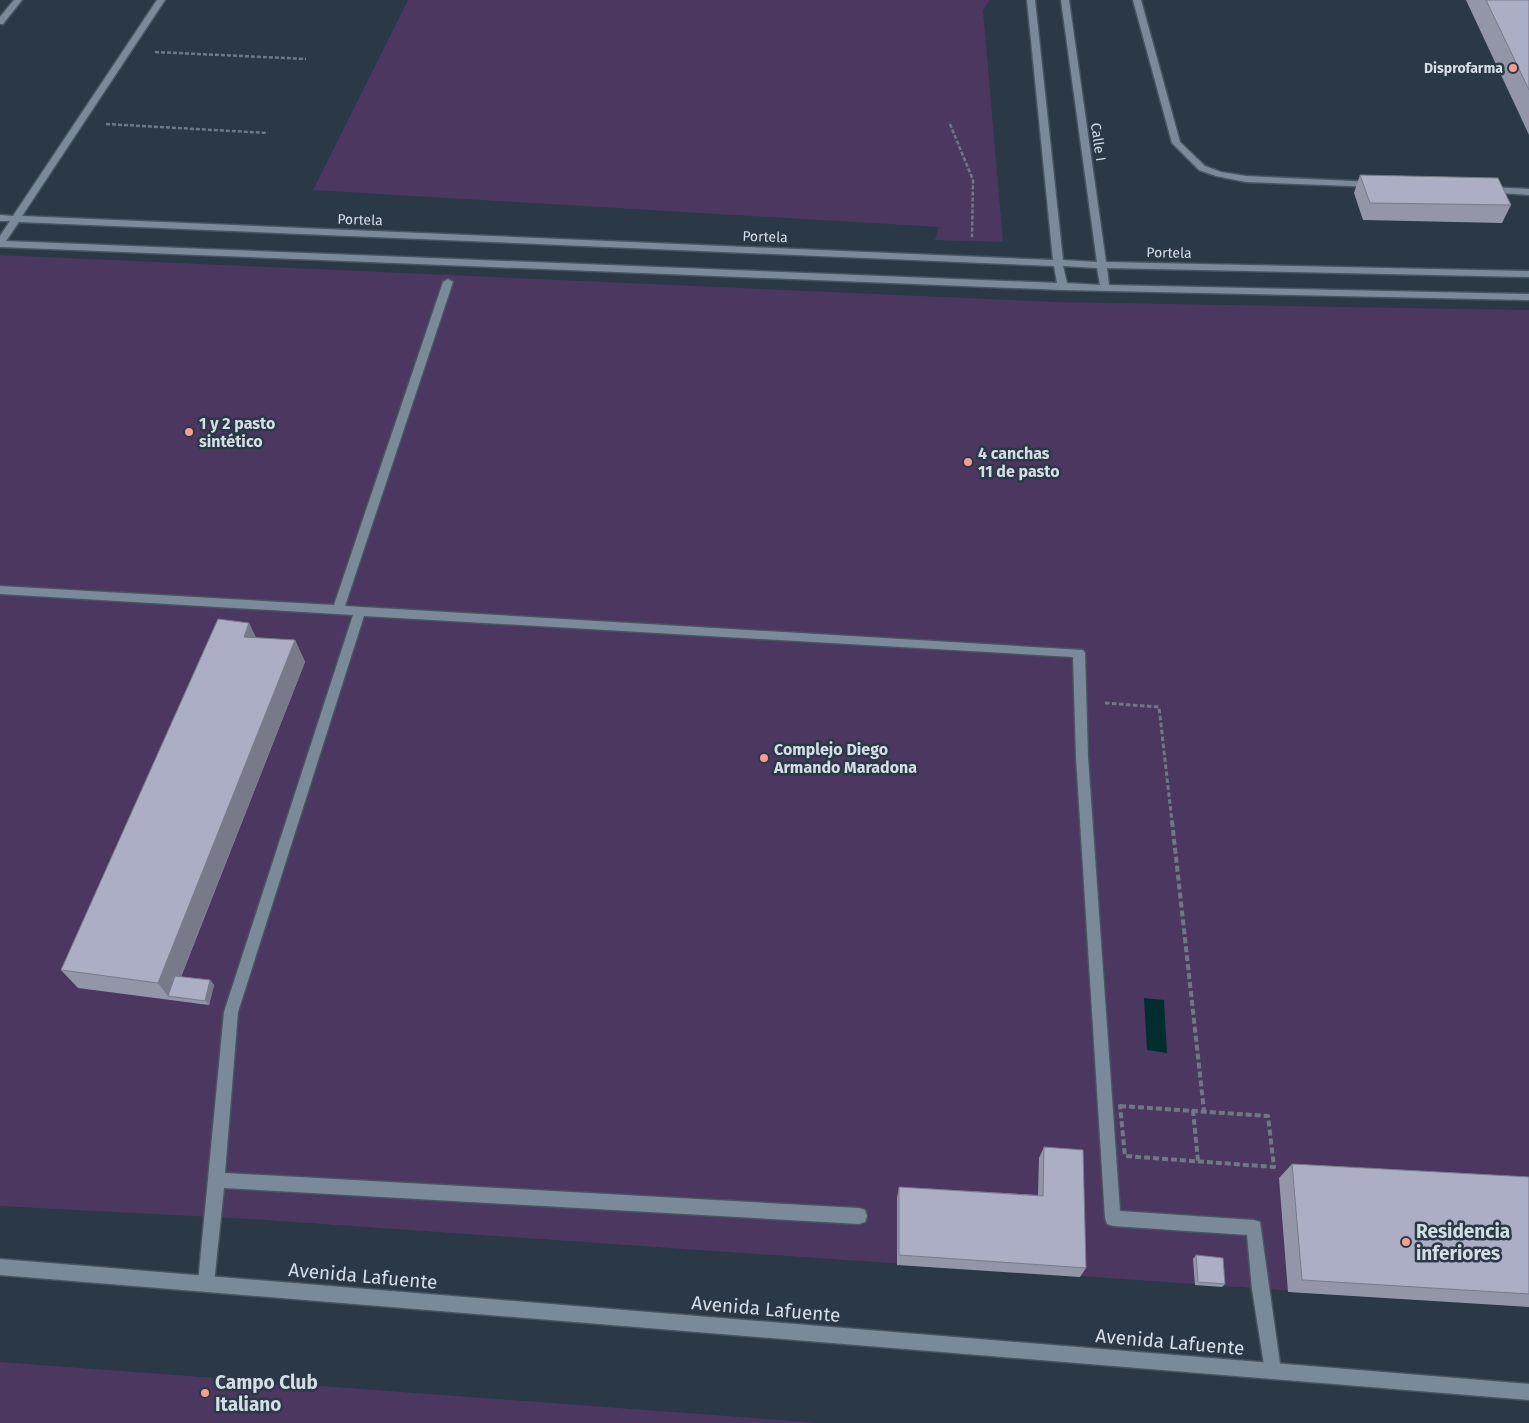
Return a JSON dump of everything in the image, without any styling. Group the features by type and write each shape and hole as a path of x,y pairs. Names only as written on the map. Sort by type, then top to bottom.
{"street":[{"path":"0,22 18,0"},
{"path":"161,0 0,244 1063,287 1529,297"},
{"path":"1031,0 1058,263 1063,287"},
{"name":"Calle I","path":"1065,0 1105,288"},
{"path":"1138,0 1176,143 1202,168 1219,174 1246,179 1383,185"},
{"path":"1480,190 1529,192"},
{"name":"Portela","path":"0,218 1102,265 1529,274"},
{"path":"338,610 448,282"},
{"path":"0,590 1079,653 1080,701 1113,1218 1254,1228 1260,1289 1273,1371"},
{"path":"206,1283 231,1012 360,611"},
{"path":"217,1180 859,1216"},
{"name":"Avenida Lafuente","path":"0,1267 1529,1392"}],"path":[{"path":"128,50 306,59"},
{"path":"80,122 268,134"},
{"path":"950,124 973,180 971,214 972,260"},
{"path":"1080,701 1159,707 1204,1111"},
{"path":"1120,1106 1193,1110 1268,1116 1274,1167 1125,1156 1120,1106"},
{"path":"1193,1110 1198,1162"}],"shaded area":[{"path":"408,0 990,0 983,10 1003,242 935,240 939,227 313,190"},
{"name":"Complejo Diego Armando Maradona","path":"0,255 1055,302 1529,310 1529,1307 249,1219 0,1206"},
{"path":"1144,998 1164,1000 1167,1053 1147,1050"},
{"name":"Campo Club Italiano","path":"0,1362 820,1423 0,1423"}],"building":[{"path":"1486,0 1529,0 1529,90"},
{"path":"1360,175 1498,178 1511,205 1370,203"},
{"path":"218,619 249,623 244,637 295,640 158,983 61,970"},
{"path":"175,976 210,980 205,1001 168,996"},
{"path":"1044,1147 1083,1150 1086,1268 899,1255 899,1187 1043,1196"},
{"name":"Residencia inferiores","path":"1292,1164 1529,1177 1529,1294 1302,1280"},
{"path":"1196,1255 1223,1258 1225,1284 1198,1282"}],"place":[{"name":"Disprofarma","path":"1513,68"},
{"name":"1 y 2 pasto sintético","path":"189,432"},
{"name":"4 canchas 11 de pasto","path":"968,462"},
{"name":"Complejo Diego Armando Maradona","path":"764,758"},
{"name":"Residencia inferiores","path":"1406,1242"},
{"name":"Campo Club Italiano","path":"205,1393"}]}
